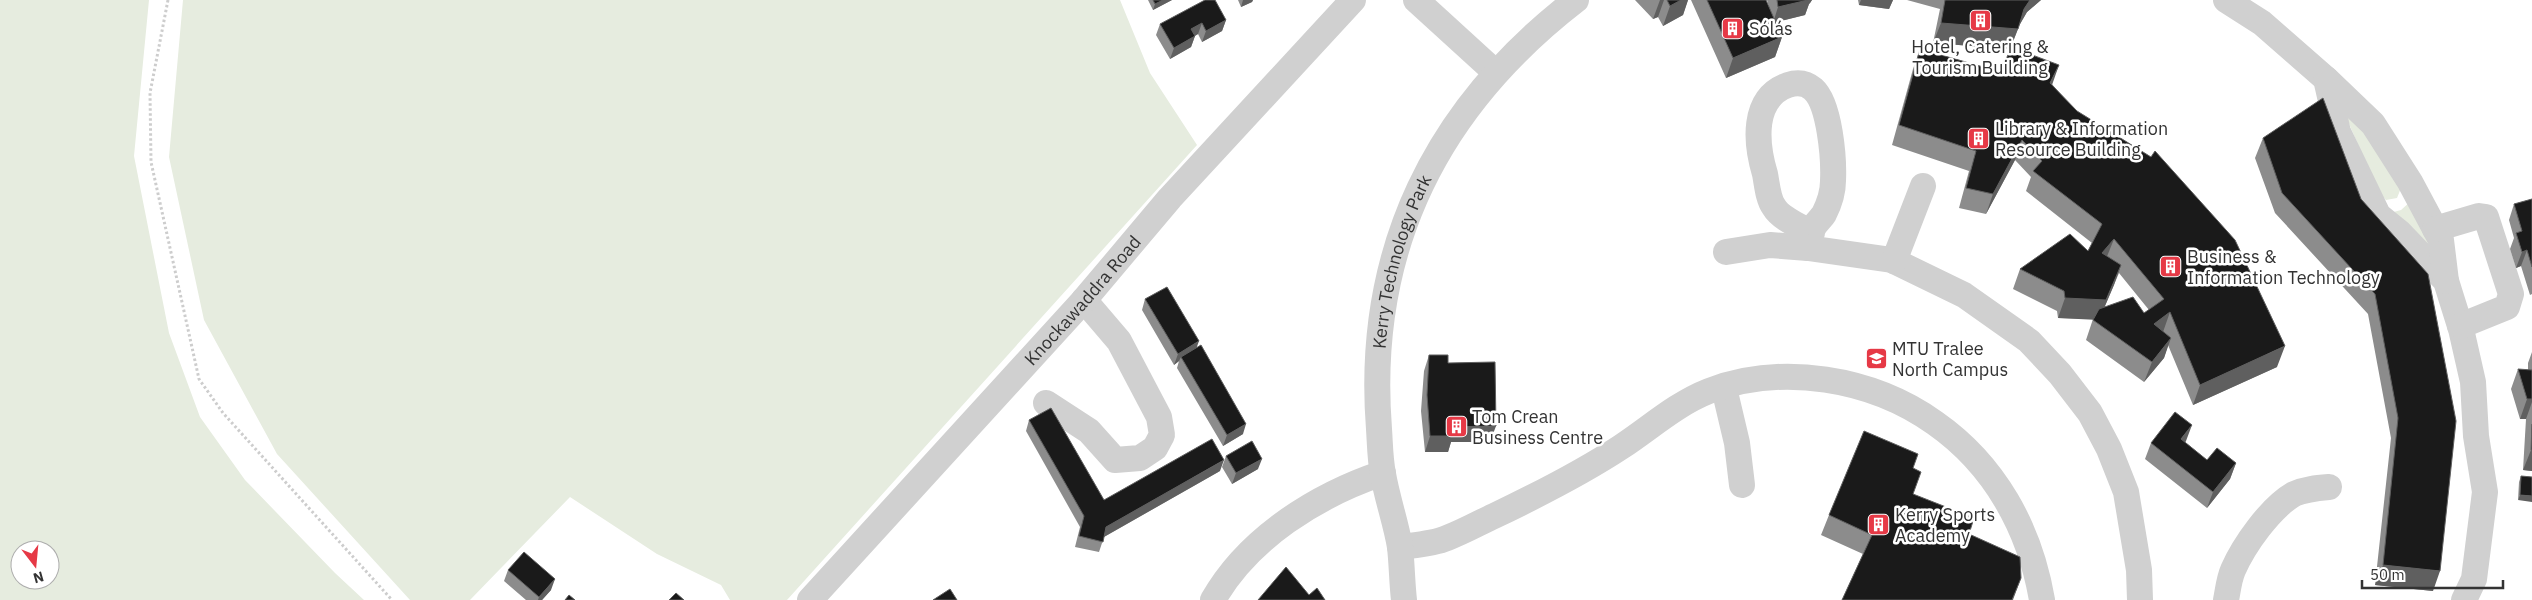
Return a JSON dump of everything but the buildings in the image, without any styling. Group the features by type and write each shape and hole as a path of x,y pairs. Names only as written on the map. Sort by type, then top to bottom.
{"street":[{"name":"Knockawaddra Road","path":"810,600 1084,300 1170,198 1352,0"},
{"path":"1416,0 1495,72"},
{"name":"Kerry Technology Park","path":"1404,600 1400,547 1383,473 1377,374 1379,321 1393,259 1413,198 1448,134 1495,72 1547,22 1576,0"},
{"path":"2226,0 2262,23 2326,79 2373,124 2414,190 2441,240 2446,281 2460,326 2472,382 2476,436 2485,492 2474,579 2464,600"},
{"path":"2326,79 2338,132 2378,215 2399,232 2446,281"},
{"path":"1802,83 1812,88 1819,96 1828,120 1833,181 1830,198 1810,240 1773,207 1760,156 1758,134 1762,111 1775,90 1791,84 1802,83"},
{"path":"1894,261 1923,186"},
{"path":"2378,215 2399,203 2414,190"},
{"path":"2435,229 2479,216 2486,217 2511,294 2507,307 2460,326"},
{"path":"1726,252 1810,240 1894,261 1964,295 2029,341 2060,374 2090,412 2110,449 2126,492 2138,561 2140,600"},
{"path":"1046,403 1089,431 1115,460 1140,458 1155,448 1162,435 1159,417 1119,341 1084,300"},
{"path":"1400,547 1446,539 1564,482 1622,446 1674,410 1709,391 1749,381 1803,377 1856,385 1926,416 1947,431 1988,470 2008,501 2036,570 2042,600"},
{"path":"1724,388 1737,443 1742,485"},
{"path":"1213,600 1224,581 1266,538 1297,514 1349,484 1383,473"},
{"path":"2226,600 2233,570 2258,529 2282,504 2295,494 2309,489 2328,488"}],"path":[{"path":"168,0 150,93 151,162 199,379 223,413 392,600"}],"shaded area":[{"path":"0,0 149,0 134,156 169,333 200,417 245,480 335,573 364,600 0,600"},
{"path":"183,0 1120,0 1150,73 1197,145 787,600 730,600 721,585 657,554 570,497 470,600 410,600 277,454 204,320 169,157"},
{"path":"2337,96 2380,150 2401,188 2397,198 2386,200 2379,193"},
{"path":"2411,201 2439,258 2390,213 2401,210"}],"place":[{"name":"Hotel, Catering & Tourism Building","path":"1980,21"},
{"name":"Sólás","path":"1733,28"},
{"name":"Library & Information Resource Building","path":"1979,138"},
{"name":"Business & Information Technology","path":"2171,266"},
{"name":"MTU Tralee North Campus","path":"1876,358"},
{"name":"Tom Crean Business Centre","path":"1456,426"},
{"name":"Kerry Sports Academy","path":"1879,524"}]}
